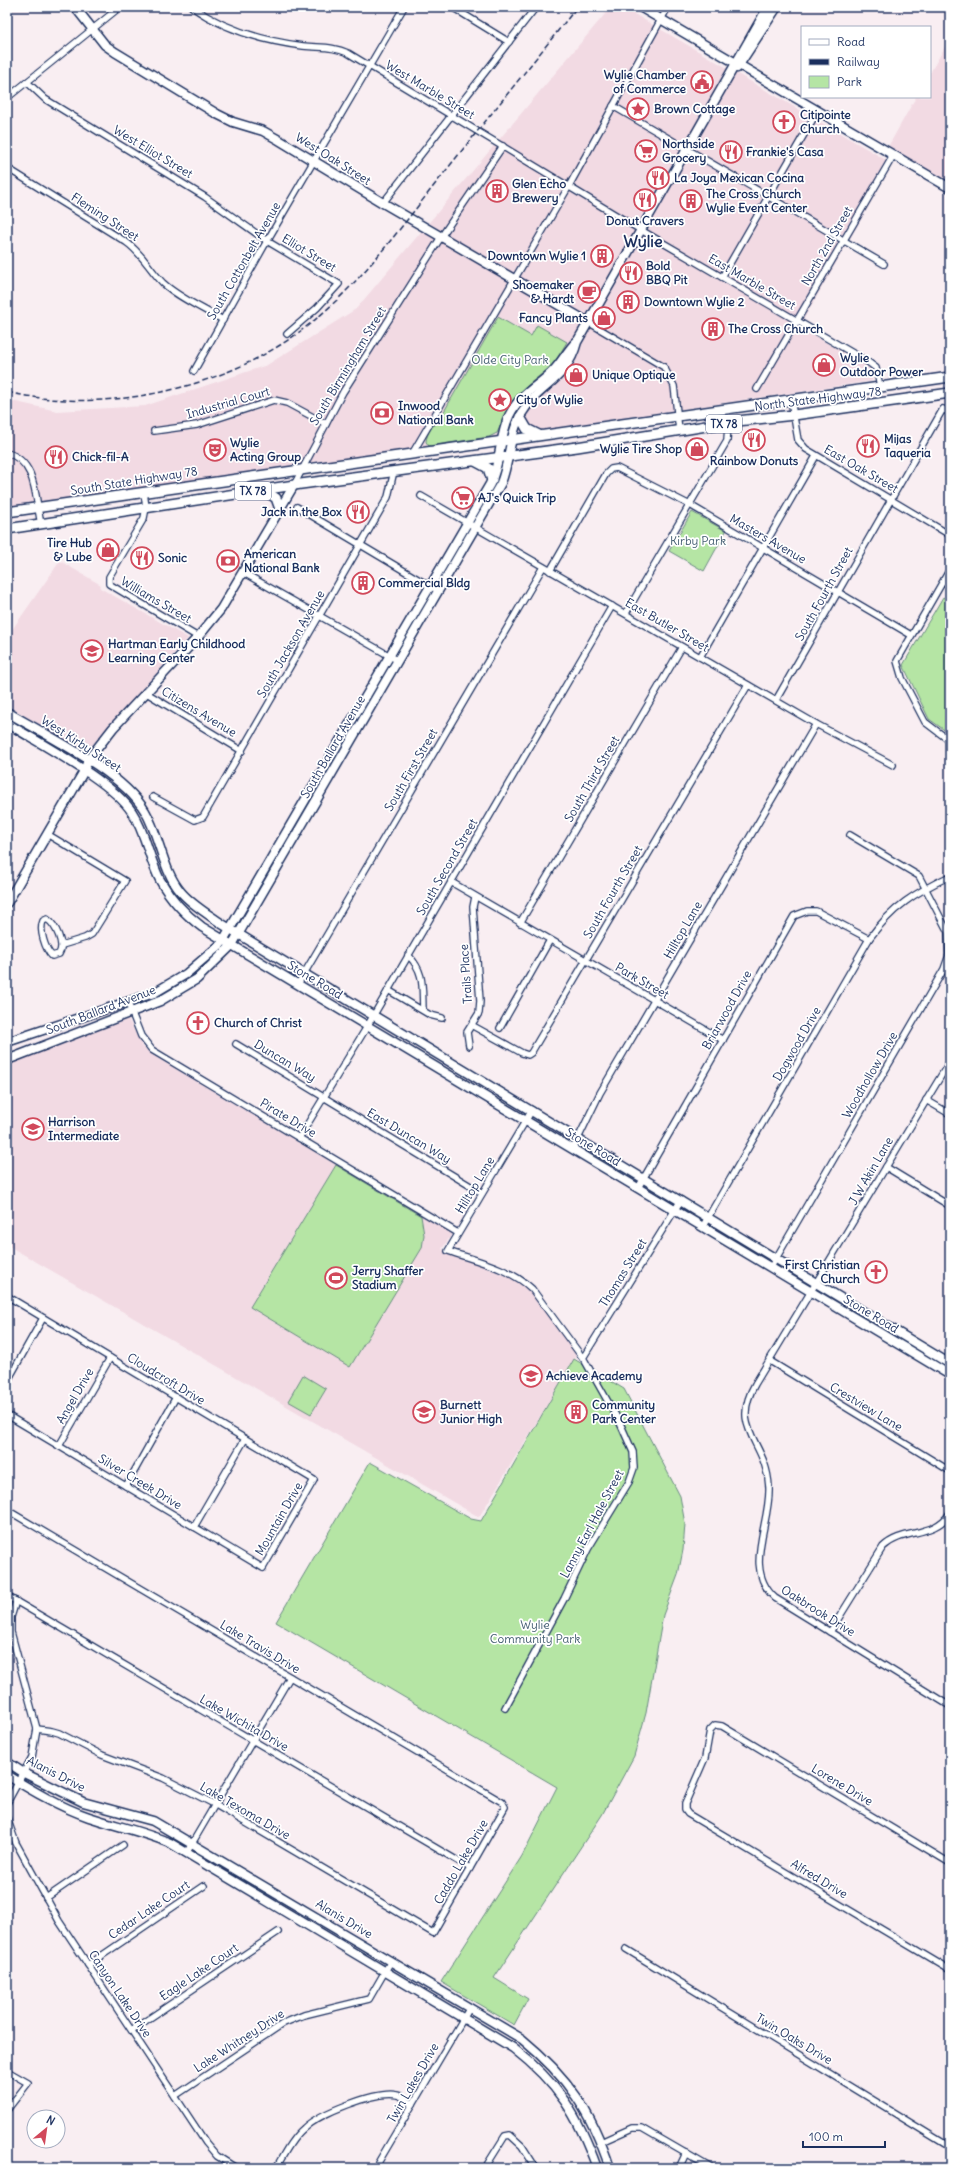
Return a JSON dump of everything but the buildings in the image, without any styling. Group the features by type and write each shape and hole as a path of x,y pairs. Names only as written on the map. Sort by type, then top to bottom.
{"main road":[{"name":"West Oak Street","path":"75,7 105,45 115,52 217,114 233,122 263,131 383,204 588,322"},
{"path":"640,7 736,67 950,188"},
{"path":"736,67 768,7"},
{"path":"736,67 777,7"},
{"name":"South Ballard Avenue","path":"7,1060 160,1001 197,979 232,945 235,931 323,770 438,590 501,483 504,457 501,441 507,421 517,402 527,391 552,372 577,342 736,67"},
{"name":"South Ballard Avenue","path":"7,1042 128,1003 170,985 186,974 235,931 331,775 394,658 430,586 492,480 512,440 520,417 530,401 556,380 564,370 574,352 577,342"},
{"name":"North State Highway 78","path":"501,441 950,377"},
{"name":"North State Highway 78","path":"504,457 728,423 950,394"},
{"path":"520,417 527,429 539,435"},
{"name":"South State Highway 78","path":"7,512 501,441"},
{"name":"TX 78","path":"7,529 294,485 504,457"},
{"path":"474,461 488,468 492,480"},
{"name":"South Birmingham Street","path":"7,902 84,771 88,760 145,692 198,637 221,609 244,573 294,485"},
{"path":"263,490 276,498 280,509"},
{"name":"West Kirby Street","path":"7,712 88,760 126,789 145,810 169,870 180,891 195,905 235,931"},
{"name":"West Kirby Street","path":"7,723 84,771 118,797 132,812 160,880 174,901 194,921 224,940"},
{"path":"323,770 331,775"},
{"name":"Stone Road","path":"235,931 373,1016 579,1138 950,1364"},
{"name":"Stone Road","path":"224,940 950,1375"},
{"name":"Alanis Drive","path":"7,1762 24,1773 83,1802 153,1821 522,2039 545,2058 567,2082 586,2110 601,2142 610,2168"},
{"name":"Alanis Drive","path":"7,1776 65,1808 90,1818 146,1833 187,1852 513,2048 536,2066 563,2097 584,2132 597,2168"}],"street":[{"path":"7,98 120,7"},
{"name":"West Marble Street","path":"192,7 217,22 251,36 294,45 339,49 370,66 642,230"},
{"name":"South Cottonbelt Avenue","path":"194,371 267,241 404,7"},
{"path":"452,7 509,42"},
{"path":"383,204 536,7"},
{"path":"412,454 569,186 668,7"},
{"name":"West Elliot Street","path":"27,82 45,99 205,197 267,241"},
{"path":"613,106 884,264"},
{"path":"722,277 817,112"},
{"name":"South Birmingham Street","path":"294,485 341,397 441,237 503,146"},
{"name":"North 2nd Street","path":"757,389 893,156"},
{"name":"Fleming Street","path":"7,168 126,242 140,253 154,272 169,288 223,320"},
{"name":"East Marble Street","path":"642,230 873,365 880,386"},
{"name":"Elliot Street","path":"267,241 339,284 317,308 286,334"},
{"path":"588,322 664,367 672,380 679,430"},
{"name":"Industrial Court","path":"154,431 197,425 274,400 287,403 326,424"},
{"name":"East Oak Street","path":"791,400 798,440 806,450 950,534"},
{"name":"South Fourth Street","path":"776,700 943,409 950,413"},
{"path":"626,613 727,441 728,423"},
{"path":"7,453 24,461 29,470 40,524"},
{"path":"700,657 816,456"},
{"name":"Masters Avenue","path":"550,571 610,469 623,470 690,505 911,635"},
{"name":"South Jackson Avenue","path":"153,797 195,820 203,817 388,497 394,471"},
{"name":"Williams Street","path":"144,492 146,508 144,518 109,577 109,584 198,637"},
{"name":"East Butler Street","path":"421,496 816,724 893,766"},
{"path":"297,507 438,590"},
{"name":"South First Street","path":"298,984 543,567"},
{"path":"950,569 898,657 898,667 925,722 950,741"},
{"path":"244,573 394,658"},
{"name":"South Second Street","path":"299,1138 368,1025 612,606"},
{"name":"South Third Street","path":"520,923 682,647"},
{"name":"South Fourth Street","path":"473,1026 528,1055 538,1042 748,685"},
{"name":"Citizens Avenue","path":"145,692 242,751"},
{"name":"Hilltop Lane","path":"573,1149 600,1093 816,724"},
{"path":"47,834 125,881 92,934 85,938 62,945"},
{"name":"Woodhollow Drive","path":"771,1267 944,968 949,955 948,932 926,888 915,873 850,835"},
{"name":"Dogwood Drive","path":"703,1226 869,939 892,911 926,888 950,876"},
{"name":"Park Street","path":"450,882 723,1040"},
{"name":"Trails Place","path":"469,1046 467,1032 473,1026 479,1013 480,1001 473,908 475,897"},
{"name":"Briarwood Drive","path":"638,1188 794,916 803,912 816,911 869,939"},
{"path":"48,919 52,922 62,945 59,954 52,956 48,952 41,926 43,921 48,919"},
{"path":"500,1028 550,940"},
{"path":"408,955 418,965 420,972 423,1010"},
{"path":"388,990 423,1010 442,1018"},
{"name":"Pirate Drive","path":"128,1003 141,1036 152,1050 458,1234"},
{"name":"Duncan Way","path":"236,1044 324,1097"},
{"name":"J W Akin Lane","path":"812,1292 950,1061"},
{"name":"East Duncan Way","path":"324,1097 482,1193"},
{"path":"926,1100 950,1114"},
{"name":"Hilltop Lane","path":"448,1251 532,1110"},
{"path":"886,1167 950,1206"},
{"name":"Thomas Street","path":"583,1358 681,1200"},
{"name":"Lanny Earl Hale Street","path":"448,1251 502,1270 523,1280 546,1306 583,1358 620,1423 633,1452 634,1468 629,1482 588,1549 564,1599 505,1708"},
{"name":"Oakbrook Drive","path":"812,1292 747,1399 745,1415 748,1428 764,1458 769,1483 769,1505 760,1552 759,1568 764,1586 774,1598 950,1706"},
{"name":"Cloudcroft Drive","path":"7,1296 314,1480"},
{"path":"7,1382 43,1318"},
{"name":"Angel Drive","path":"59,1446 110,1358"},
{"name":"Crestview Lane","path":"770,1361 950,1471"},
{"path":"126,1486 176,1397"},
{"name":"Silver Creek Drive","path":"7,1415 262,1568"},
{"path":"194,1527 245,1439"},
{"name":"Mountain Drive","path":"262,1568 314,1480"},
{"name":"Lake Travis Drive","path":"7,1510 502,1802"},
{"path":"830,1632 883,1547 891,1539 937,1527 950,1514"},
{"name":"Lake Wichita Drive","path":"7,1596 470,1868"},
{"path":"7,1803 19,1783 35,1749 37,1729 11,1632 12,1617 16,1601"},
{"path":"187,1852 290,1677"},
{"name":"Lorene Drive","path":"686,1802 705,1758 710,1730 715,1725 722,1726 950,1863"},
{"name":"Lake Texoma Drive","path":"37,1729 52,1730 102,1755 163,1778 214,1804 433,1933"},
{"name":"Caddo Lake Drive","path":"433,1933 503,1813 504,1807 502,1802"},
{"name":"Alfred Drive","path":"686,1802 685,1810 688,1814 950,1970"},
{"name":"Canyon Lake Drive","path":"7,1818 16,1843 46,1898 88,1965 206,2143 217,2156 236,2168"},
{"path":"46,1898 123,1845"},
{"name":"Cedar Lake Court","path":"88,1965 204,1886"},
{"name":"Eagle Lake Court","path":"132,2030 278,1932"},
{"name":"Twin Oaks Drive","path":"626,1949 950,2147"},
{"name":"Lake Whitney Drive","path":"175,2096 284,2023 304,2015 369,1999 391,1961"},
{"name":"Twin Lakes Drive","path":"375,2168 470,2009"},
{"path":"7,2071 28,2083 7,2110"},
{"path":"276,2168 294,2139 304,2127 319,2116 340,2107 388,2094 398,2095 413,2104"},
{"path":"601,2142 637,2127 642,2128 711,2168"},
{"path":"485,2168 505,2136 510,2135 522,2146 536,2168"},
{"path":"680,2168 686,2153"}],"shaded area":[{"path":"611,7 622,7 893,164 799,327 875,371 872,381 7,510 7,400 57,411 145,406 267,365 356,309"},
{"path":"950,38 950,182 888,147 915,98 931,98 931,71"},
{"name":"Hartman Early Childhood Learning Center","path":"60,561 101,585 100,588 188,638 85,753 7,705 7,637"},
{"path":"128,1019 143,1047 159,1059 452,1234 442,1249 511,1278 530,1289 578,1354 479,1517 7,1245 7,1064"}],"green space":[{"name":"Olde City Park","path":"498,317 531,336 537,325 567,342 553,365 528,385 512,401 497,433 489,437 429,446 426,439 429,432 442,415"},
{"name":"Kirby Park","path":"692,512 726,531 704,571 669,551"},
{"path":"943,597 950,601 950,734 929,719 903,665"},
{"name":"Jerry Shaffer Stadium","path":"336,1165 421,1216 424,1235 422,1248 350,1367 250,1307"},
{"name":"Wylie Community Park","path":"574,1359 624,1389 680,1496 685,1524 683,1550 678,1575 663,1615 646,1713 634,1756 602,1815 494,1978 528,1999 514,2025 441,1982 522,1856 557,1787 276,1622 370,1462 471,1519 481,1521"},
{"path":"303,1375 326,1389 311,1414 288,1401"}],"railway":[{"path":"7,392 44,398 82,400 122,398 161,392 199,382 236,368 271,351 302,330 321,314 340,297 374,261 577,7"}],"place":[{"name":"Wylie Chamber of Commerce","path":"702,82"},
{"name":"Brown Cottage","path":"638,109"},
{"name":"Citipointe Church","path":"784,122"},
{"name":"Northside Grocery","path":"646,151"},
{"name":"Frankie's Casa","path":"731,152"},
{"name":"La Joya Mexican Cocina","path":"658,178"},
{"name":"Glen Echo Brewery","path":"497,191"},
{"name":"Donut Cravers","path":"645,200"},
{"name":"The Cross Church Wylie Event Center","path":"691,201"},
{"name":"Downtown Wylie 1","path":"602,256"},
{"name":"Bold BBQ Pit","path":"631,273"},
{"name":"Shoemaker & Hardt","path":"589,292"},
{"name":"Downtown Wylie 2","path":"628,302"},
{"name":"Fancy Plants","path":"604,318"},
{"name":"The Cross Church","path":"713,329"},
{"name":"Wylie Outdoor Power","path":"824,365"},
{"name":"Unique Optique","path":"576,375"},
{"name":"City of Wylie","path":"500,400"},
{"name":"Inwood National Bank","path":"382,413"},
{"name":"Rainbow Donuts","path":"754,440"},
{"name":"Mijas Taqueria","path":"868,446"},
{"name":"Wylie Tire Shop","path":"697,449"},
{"name":"Wylie Acting Group","path":"215,450"},
{"name":"Chick-fil-A","path":"56,457"},
{"name":"AJ's Quick Trip","path":"463,498"},
{"name":"Jack in the Box","path":"358,512"},
{"name":"Tire Hub & Lube","path":"108,550"},
{"name":"Sonic","path":"142,558"},
{"name":"American National Bank","path":"228,561"},
{"name":"Commercial Bldg","path":"363,583"},
{"name":"Hartman Early Childhood Learning Center","path":"92,651"},
{"name":"Church of Christ","path":"198,1023"},
{"name":"Harrison Intermediate","path":"33,1129"},
{"name":"First Christian Church","path":"876,1272"},
{"name":"Jerry Shaffer Stadium","path":"336,1278"},
{"name":"Achieve Academy","path":"531,1376"},
{"name":"Burnett Junior High","path":"424,1412"},
{"name":"Community Park Center","path":"576,1412"}],"district":[{"name":"Wylie","path":"643,241"}]}
